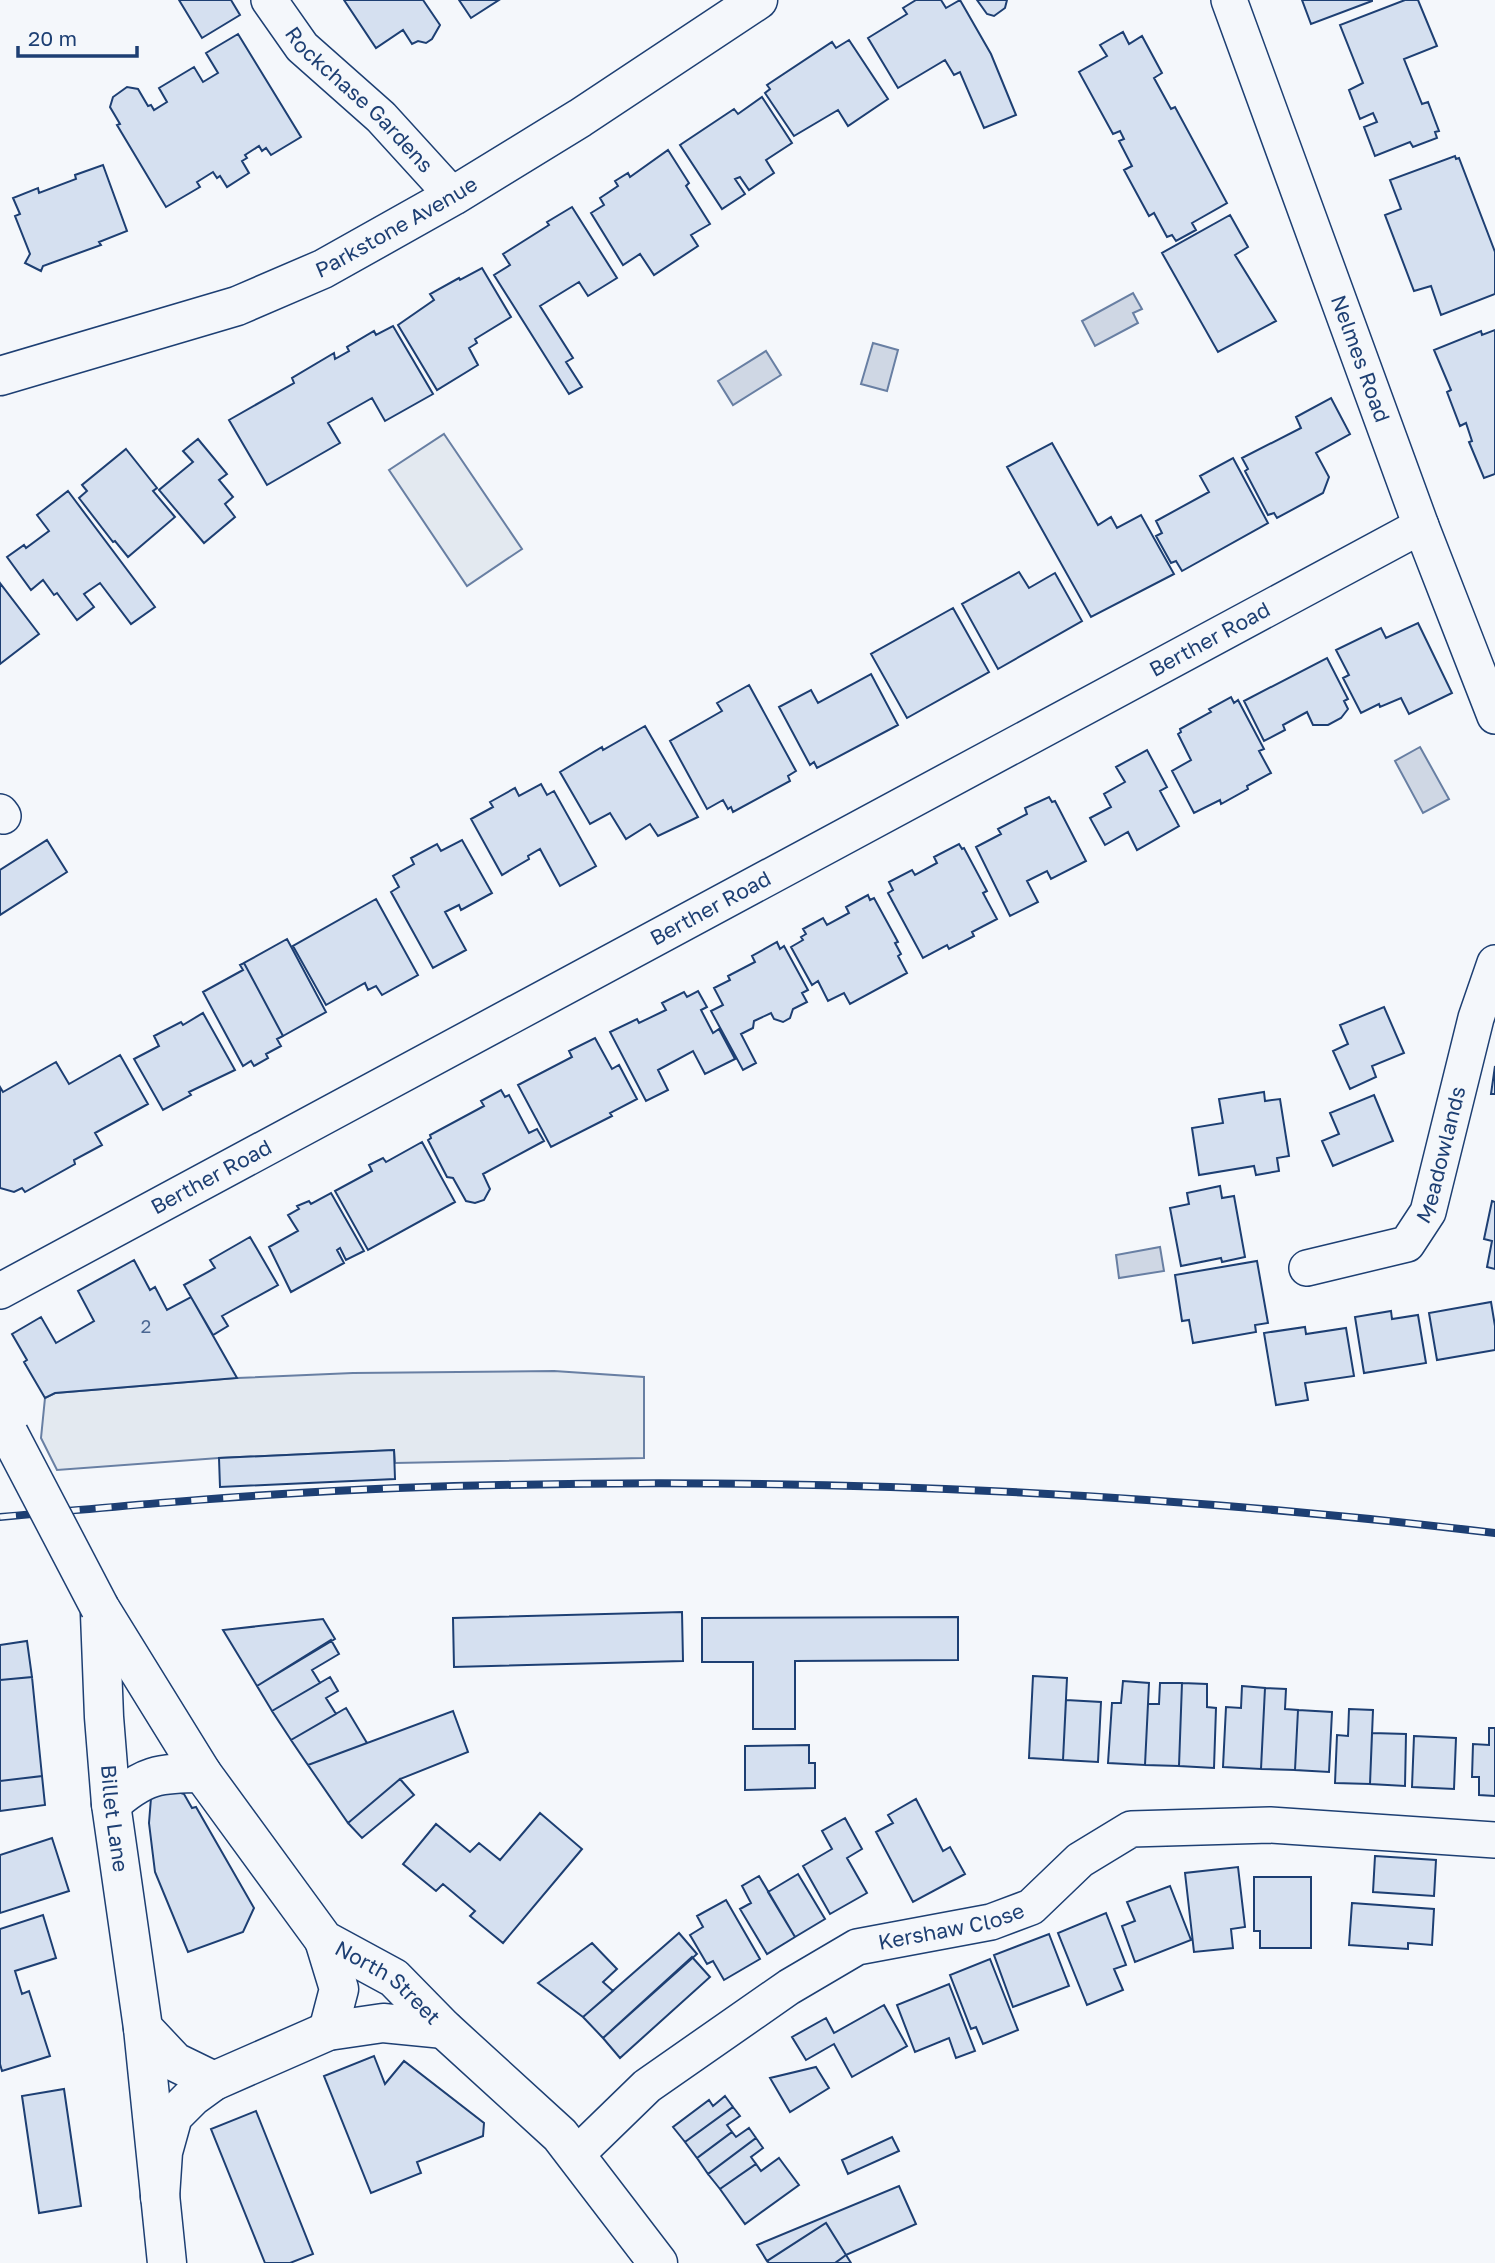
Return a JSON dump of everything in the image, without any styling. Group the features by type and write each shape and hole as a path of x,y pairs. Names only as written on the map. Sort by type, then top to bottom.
{"street":[{"name":"Rockchase Gardens","path":"270,0 302,47 381,117 453,195"},
{"name":"Parkstone Avenue","path":"0,376 237,306 323,269 580,118 758,0"},
{"name":"Nelmes Road","path":"1229,0 1421,526 1495,716"},
{"name":"Berther Road","path":"0,1291 1421,526"},
{"name":"Meadowlands","path":"1307,1268 1407,1244 1428,1212 1476,1018 1495,963"},
{"name":"North Street","path":"4,1425 100,1608 202,1773 324,1940 394,1978 444,2029 560,2135 658,2263"},
{"name":"Billet Lane","path":"100,1608 104,1717 111,1804 143,2028 167,2263"},
{"path":"111,1804 131,1787 164,1773 202,1773"},
{"name":"Kershaw Close","path":"577,2154 646,2086 789,1987 834,1960 858,1947 992,1922 1031,1907 1080,1860 1131,1829 1270,1825 1495,1839"},
{"path":"324,1940 338,1989 328,2032"},
{"path":"160,2197 163,2152 173,2116 214,2081 328,2032 383,2023 444,2029"},
{"path":"143,2028 175,2062 214,2081"}],"shaded area":[{"path":"1133,293 1142,309 1133,313 1138,323 1095,346 1082,321"},
{"path":"873,343 898,350 887,391 861,384"},
{"path":"766,351 781,375 733,405 718,381"},
{"path":"444,434 522,549 467,586 389,470"},
{"path":"1420,747 1449,799 1423,813 1395,761"},
{"path":"1160,1247 1164,1271 1119,1278 1116,1255"},
{"path":"554,1371 644,1377 644,1458 395,1463 394,1450 219,1458 57,1470 41,1438 45,1398 55,1393 237,1378 353,1373"}],"building":[{"path":"179,0 231,0 240,15 202,38"},
{"path":"344,0 423,0 440,25 432,39 426,43 418,41 412,44 403,30 376,48"},
{"path":"459,0 499,0 471,18"},
{"path":"916,0 941,0 946,8 960,0 991,54 1016,115 984,128 960,72 954,75 945,60 898,88 868,38 907,14 903,8"},
{"path":"977,0 1007,0 1005,8 994,16 987,14"},
{"path":"1302,0 1372,0 1372,1 1311,24"},
{"path":"1405,0 1418,0 1437,46 1404,59 1422,104 1428,102 1439,131 1435,132 1437,138 1413,147 1410,142 1375,156 1364,127 1377,122 1373,113 1360,119 1349,90 1363,83 1340,25"},
{"path":"1123,32 1129,44 1142,36 1162,73 1154,78 1171,109 1175,107 1227,203 1192,223 1196,230 1176,241 1172,235 1167,237 1154,213 1149,216 1124,170 1132,166 1119,141 1124,139 1120,131 1113,134 1079,72 1107,56 1100,45"},
{"path":"238,34 301,137 271,155 266,148 262,151 259,146 245,155 247,158 242,161 249,173 227,187 220,176 217,178 213,172 197,182 200,187 166,207 117,125 120,124 110,107 113,97 127,87 138,89 148,106 151,105 154,110 167,102 159,88 194,67 203,82 218,73 206,53"},
{"path":"849,40 888,99 848,126 838,110 794,136 765,93 770,89 767,85 832,42 836,48"},
{"path":"762,97 792,143 766,160 774,173 749,190 740,177 735,179 745,194 722,209 680,145 734,109 738,114"},
{"path":"668,150 689,183 686,186 710,224 691,235 698,246 654,275 640,254 623,265 591,213 604,205 600,198 618,186 615,181 628,173 630,177"},
{"path":"1455,156 1456,159 1459,158 1495,252 1495,294 1441,315 1431,286 1414,291 1385,215 1401,209 1390,180"},
{"path":"103,165 127,231 99,242 101,245 43,266 41,271 25,263 30,254 15,216 20,214 13,198 38,188 39,193"},
{"path":"572,207 617,278 588,296 579,282 540,306 573,358 566,362 582,387 569,394 494,275 510,265 503,254"},
{"path":"1230,215 1248,247 1235,255 1276,321 1218,352 1162,253"},
{"path":"482,268 511,317 475,339 477,343 469,348 478,365 437,390 398,325 434,300 430,294"},
{"path":"393,326 433,394 385,421 372,398 328,423 340,443 267,485 229,420 294,383 292,378 334,353 335,359 349,351 347,347 374,331 376,335"},
{"path":"1495,330 1495,474 1484,478 1469,442 1472,441 1466,423 1460,426 1447,392 1451,390 1434,350 1481,331 1482,335"},
{"path":"1331,398 1350,434 1316,453 1329,477 1323,493 1277,518 1274,513 1268,515 1245,471 1248,469 1242,458 1301,428 1296,417"},
{"path":"198,439 227,474 219,480 233,497 225,504 235,517 204,543 159,490 193,462 183,451"},
{"path":"1052,443 1098,525 1111,517 1117,528 1141,515 1174,574 1091,617 1007,467"},
{"path":"126,449 157,488 153,491 175,517 128,557 79,498 87,491 82,485"},
{"path":"1233,458 1268,523 1182,571 1176,561 1171,563 1156,536 1162,533 1156,521 1209,492 1200,476"},
{"path":"68,491 155,607 131,624 100,583 84,594 94,607 77,620 57,593 54,595 43,580 31,590 7,557 24,545 26,548 49,531 37,515"},
{"path":"1019,572 1029,588 1055,573 1082,621 998,669 962,604"},
{"path":"0,583 39,634 0,664"},
{"path":"953,608 989,672 907,718 871,654"},
{"path":"1418,623 1452,693 1409,714 1401,698 1380,707 1379,704 1361,713 1343,678 1349,675 1336,650 1381,628 1386,638"},
{"path":"1327,658 1348,699 1344,701 1348,709 1341,718 1328,725 1313,725 1307,712 1283,725 1285,730 1264,741 1244,701"},
{"path":"871,674 898,725 817,768 814,762 810,765 779,707 811,690 818,703"},
{"path":"749,685 796,771 788,776 790,781 733,812 723,800 707,809 670,741 722,711 717,703"},
{"path":"1231,697 1234,703 1238,700 1264,749 1259,751 1271,773 1221,804 1220,800 1194,813 1172,771 1191,760 1178,734 1180,729"},
{"path":"645,726 698,817 658,836 650,824 626,839 610,813 590,824 560,772"},
{"path":"1147,750 1167,787 1160,791 1179,826 1137,850 1128,832 1105,845 1090,818 1111,807 1104,794 1125,782 1116,767"},
{"path":"541,784 547,795 554,791 596,866 560,886 540,849 502,875 471,819 493,807 490,802 515,788 519,796"},
{"path":"1049,797 1052,802 1055,801 1086,861 1051,879 1047,871 1027,881 1038,902 1010,916 976,847 1001,834 998,829 1027,814 1025,808"},
{"path":"47,840 67,872 0,915 0,870"},
{"path":"462,840 492,893 461,910 459,905 445,912 466,950 433,968 391,892 399,887 393,876 414,864 411,858 437,844 441,851"},
{"path":"959,844 964,848 987,891 983,893 997,919 972,932 974,936 949,949 947,945 923,958 888,893 893,890 889,882 912,870 915,875 937,863 934,857"},
{"path":"868,895 870,900 874,898 898,942 895,943 901,954 898,956 907,973 850,1004 844,993 828,1001 818,981 812,985 791,947 803,940 801,937 806,934 803,929 823,918 827,925 849,913 846,907"},
{"path":"376,899 418,975 382,995 376,986 368,990 365,983 326,1005 293,946"},
{"path":"287,939 326,1012 283,1036 244,963"},
{"path":"777,942 780,949 784,946 808,990 802,993 807,1002 793,1009 790,1018 783,1022 774,1019 771,1013 754,1021 753,1028 741,1034 756,1063 743,1070 711,1011 723,1005 714,988 730,980 728,976 755,962 752,956"},
{"path":"244,963 283,1036 277,1039 281,1046 266,1054 268,1058 254,1066 251,1061 243,1066 203,992 243,970 240,965"},
{"path":"698,991 707,1007 701,1010 713,1033 719,1029 735,1059 705,1074 693,1051 658,1070 668,1090 646,1101 610,1032 637,1019 639,1023 666,1010 662,1003 684,992 687,997"},
{"path":"1384,1007 1404,1053 1372,1066 1376,1077 1350,1089 1333,1051 1348,1044 1340,1025"},
{"path":"203,1013 235,1070 189,1092 191,1095 163,1110 134,1059 159,1046 154,1036 181,1022 183,1025"},
{"path":"595,1038 612,1069 619,1065 637,1099 610,1113 612,1116 551,1147 518,1085 572,1057 569,1051"},
{"path":"120,1055 148,1104 95,1133 102,1145 74,1160 75,1164 25,1192 22,1188 14,1192 0,1188 0,1087 3,1092 56,1062 69,1084"},
{"path":"1495,1066 1495,1094 1491,1094"},
{"path":"501,1090 505,1097 509,1095 529,1133 537,1129 544,1141 483,1174 490,1189 484,1200 475,1203 466,1201 453,1178 447,1177 428,1140 430,1135 484,1106 481,1101"},
{"path":"1264,1092 1265,1101 1280,1099 1289,1156 1277,1158 1279,1171 1256,1175 1254,1166 1199,1175 1192,1128 1223,1123 1219,1099"},
{"path":"1374,1095 1393,1141 1333,1166 1322,1141 1339,1134 1330,1113"},
{"path":"422,1142 455,1202 368,1250 335,1191 372,1171 369,1165 383,1158 386,1162"},
{"path":"1220,1186 1222,1198 1234,1196 1245,1257 1222,1262 1221,1258 1181,1266 1170,1208 1189,1204 1187,1193"},
{"path":"331,1193 364,1251 346,1260 340,1248 337,1250 344,1263 291,1292 269,1247 298,1231 288,1215 299,1209 297,1206 309,1201 311,1204"},
{"path":"1492,1201 1495,1202 1495,1269 1487,1267 1492,1241 1484,1239"},
{"path":"250,1237 278,1285 222,1316 228,1326 213,1335 184,1285 215,1268 210,1260"},
{"path":"134,1260 150,1290 155,1287 167,1310 191,1297 237,1378 55,1393 45,1398 24,1362 27,1360 12,1334 41,1317 56,1343 94,1321 78,1291"},
{"path":"1257,1261 1268,1323 1255,1325 1256,1332 1193,1343 1189,1320 1182,1321 1175,1275"},
{"path":"1491,1302 1495,1350 1437,1360 1429,1313"},
{"path":"1391,1311 1392,1319 1418,1315 1426,1363 1364,1373 1355,1317"},
{"path":"1305,1327 1306,1334 1346,1328 1354,1376 1305,1383 1308,1400 1276,1405 1264,1333"},
{"path":"394,1450 395,1479 220,1487 219,1458"},
{"path":"682,1612 683,1661 454,1667 453,1618"},
{"path":"958,1617 958,1660 795,1661 795,1729 753,1729 753,1662 702,1662 702,1618"},
{"path":"323,1619 335,1639 257,1686 223,1630"},
{"path":"331,1640 339,1654 312,1670 320,1683 272,1711 257,1686"},
{"path":"27,1641 32,1677 0,1680 0,1645"},
{"path":"1033,1676 1067,1678 1063,1760 1029,1758"},
{"path":"32,1677 42,1776 0,1781 0,1680"},
{"path":"330,1677 338,1691 326,1698 336,1714 291,1740 272,1711"},
{"path":"1123,1681 1149,1683 1145,1765 1108,1763 1112,1703 1121,1703"},
{"path":"1160,1683 1182,1683 1179,1766 1145,1765 1148,1704 1159,1704"},
{"path":"1182,1683 1207,1684 1207,1707 1216,1708 1214,1768 1179,1766"},
{"path":"1242,1686 1265,1688 1261,1769 1223,1767 1226,1707 1241,1708"},
{"path":"1265,1688 1286,1689 1285,1709 1298,1710 1295,1770 1261,1769"},
{"path":"1066,1700 1101,1702 1098,1762 1063,1760"},
{"path":"346,1708 367,1743 308,1765 291,1740"},
{"path":"1349,1709 1373,1710 1370,1784 1335,1783 1337,1735 1348,1736"},
{"path":"1298,1710 1332,1712 1329,1772 1295,1770"},
{"path":"453,1711 468,1752 400,1779 348,1823 308,1765"},
{"path":"1489,1728 1495,1728 1495,1796 1479,1795 1479,1777 1472,1777 1473,1744 1489,1745"},
{"path":"1372,1733 1406,1734 1405,1786 1370,1784"},
{"path":"1414,1736 1456,1738 1454,1789 1412,1787"},
{"path":"809,1745 809,1763 815,1763 815,1788 745,1790 745,1746"},
{"path":"42,1776 45,1805 0,1811 0,1781"},
{"path":"400,1779 414,1795 362,1838 348,1823"},
{"path":"171,1790 184,1794 192,1808 196,1807 254,1908 243,1932 188,1952 155,1872 149,1823 151,1798"},
{"path":"916,1799 943,1851 950,1847 965,1874 913,1902 876,1832 893,1823 888,1815"},
{"path":"540,1813 582,1849 503,1943 470,1916 475,1911 443,1884 436,1891 403,1864 436,1824 470,1852 479,1843 500,1860"},
{"path":"845,1818 862,1849 847,1858 867,1893 830,1914 803,1866 832,1849 822,1831"},
{"path":"52,1838 69,1891 0,1913 0,1855"},
{"path":"1375,1856 1436,1860 1434,1896 1373,1892"},
{"path":"1238,1867 1245,1927 1231,1929 1233,1948 1194,1952 1185,1873"},
{"path":"798,1874 825,1919 795,1937 768,1892"},
{"path":"759,1876 795,1937 767,1954 740,1909 751,1903 742,1886"},
{"path":"1254,1877 1311,1877 1311,1948 1260,1948 1260,1931 1254,1931"},
{"path":"1170,1886 1191,1940 1135,1962 1122,1926 1135,1921 1127,1902"},
{"path":"726,1900 760,1959 724,1980 713,1961 707,1964 690,1935 703,1927 697,1916"},
{"path":"1352,1903 1434,1909 1432,1945 1408,1943 1408,1949 1349,1945"},
{"path":"1106,1913 1126,1965 1114,1969 1123,1990 1087,2005 1058,1933"},
{"path":"43,1915 56,1958 15,1971 22,1994 29,1991 50,2056 2,2071 0,1929"},
{"path":"679,1933 697,1954 603,2038 583,2017"},
{"path":"1049,1934 1069,1986 1013,2007 994,1955"},
{"path":"592,1943 617,1969 603,1982 613,1991 583,2017 538,1983"},
{"path":"692,1957 710,1977 620,2058 603,2038"},
{"path":"990,1959 1018,2030 983,2044 976,2027 971,2029 950,1975"},
{"path":"949,1984 975,2051 956,2058 949,2038 915,2052 897,2005"},
{"path":"884,2005 907,2046 852,2077 834,2044 806,2060 792,2037 826,2018 834,2033"},
{"path":"374,2056 385,2084 404,2061 484,2123 483,2136 417,2162 421,2173 371,2193 324,2076"},
{"path":"816,2067 829,2088 790,2112 770,2078"},
{"path":"64,2089 81,2206 39,2213 22,2096"},
{"path":"725,2096 733,2107 685,2142 673,2127 709,2100 713,2106"},
{"path":"733,2107 740,2116 727,2125 732,2132 697,2158 685,2142"},
{"path":"256,2111 313,2254 290,2263 265,2263 211,2129"},
{"path":"749,2128 756,2138 708,2174 697,2158 732,2132 736,2137"},
{"path":"892,2137 899,2151 848,2174 842,2160"},
{"path":"756,2138 763,2148 751,2157 756,2164 720,2189 708,2174"},
{"path":"779,2158 799,2185 745,2224 720,2189 756,2164 761,2171"},
{"path":"899,2186 916,2224 846,2255 826,2223 767,2261 757,2245"},
{"path":"826,2223 846,2255 835,2263 767,2261"},
{"path":"846,2255 851,2263 835,2263"}],"railway":[{"path":"0,1517 348,1490 673,1483 948,1489 1085,1496 1358,1518 1495,1533"}]}
